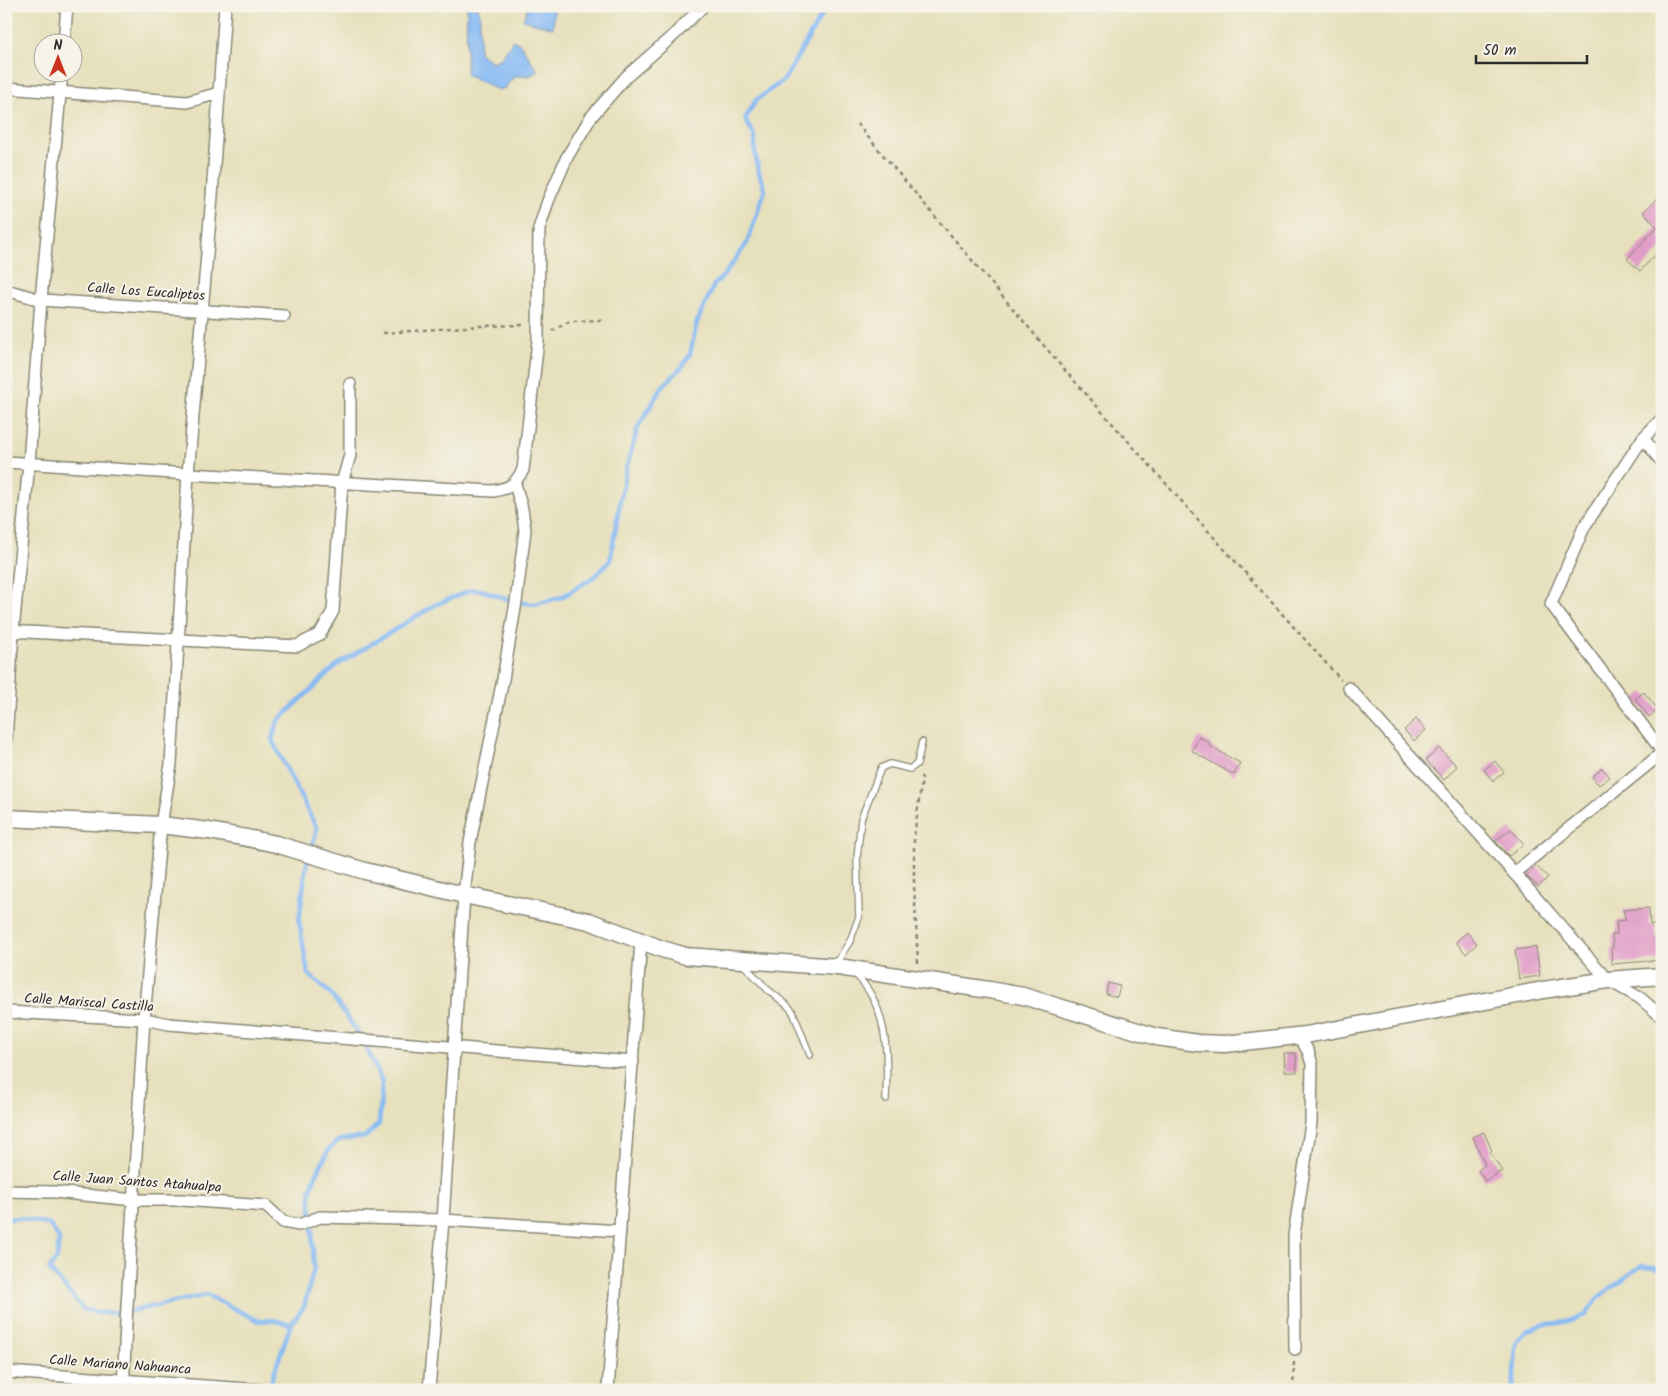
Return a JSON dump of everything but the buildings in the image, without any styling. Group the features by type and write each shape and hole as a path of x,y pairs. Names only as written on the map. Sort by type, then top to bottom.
{"street":[{"path":"65,32 67,6"},
{"path":"124,1385 144,1020 161,826 171,764 188,474 212,196 225,6"},
{"path":"6,462 493,491 506,489 515,484 523,470 538,341 539,229 548,201 567,157 591,117 626,77 676,33 703,6"},
{"path":"6,740 10,631 29,463 41,300 62,82"},
{"path":"6,88 187,102 219,93"},
{"name":"Calle Los Eucaliptos","path":"6,290 41,300 284,316"},
{"path":"10,631 297,646 320,634 333,611 342,483 350,455 350,384"},
{"path":"1514,873 1662,752 1550,604 1584,527 1643,438 1662,419"},
{"path":"1643,438 1662,462"},
{"path":"429,1390 443,1220 464,895 470,842 516,602 524,530 522,509 515,484"},
{"path":"1349,688 1608,980 1640,998 1662,1016"},
{"path":"6,818 161,826 210,831 276,844 365,871 464,895 589,921 662,949 686,956 842,968 1024,996 1157,1037 1198,1043 1224,1044 1299,1036 1543,990 1608,980 1662,976"},
{"path":"608,1390 641,941"},
{"name":"Calle Mariscal Castilla","path":"6,1012 144,1020 170,1024 633,1062"},
{"path":"1295,1349 1294,1234 1311,1123 1312,1064 1308,1051 1299,1036"},
{"name":"Calle Juan Santos Atahualpa","path":"6,1191 54,1192 134,1200 182,1200 266,1206 283,1222 299,1225 320,1217 443,1220"},
{"path":"443,1220 620,1231"},
{"name":"Calle Mariano Nahuanca","path":"6,1372 124,1385 262,1390"}],"lane":[{"path":"886,1099 887,1063 885,1032 876,1002 864,983 842,968 859,917 857,858 861,819 881,768 890,764 910,769 917,764 922,742"},
{"path":"739,960 793,1012 810,1055"}],"path":[{"path":"857,124 1062,367 1349,688"},
{"path":"538,341 570,321 602,320"},
{"path":"383,332 479,326 538,325"},
{"path":"917,764 922,779 914,836 914,885 919,979"},
{"path":"1293,1390 1295,1349"}],"water":[{"path":"467,6 478,6 480,15 479,53 492,62 501,58 513,40 520,44 538,71 529,76 514,76 505,88 498,90 466,74"},
{"path":"528,6 548,6 554,10 553,28 523,20"}],"waterway":[{"path":"268,1390 291,1324 304,1307 314,1268 310,1192 315,1177 329,1149 339,1140 365,1137 379,1124 382,1082 363,1040 330,993 308,974 299,921 306,867 317,829 272,740 278,721 337,665 435,605 471,590 481,590 516,602 536,604 562,597 594,577 610,561 625,473 638,427 662,387 683,366 690,354 697,322 714,285 724,275 747,243 765,190 755,153 755,137 745,119 756,100 784,80 827,6"},
{"path":"6,1219 21,1218 50,1225 59,1239 57,1259 49,1269 83,1309 99,1313 127,1312 207,1295 259,1321 272,1320 291,1324"},
{"path":"1513,1390 1516,1343 1526,1331 1541,1325 1566,1322 1586,1315 1599,1297 1641,1266 1655,1267 1662,1270"}]}
